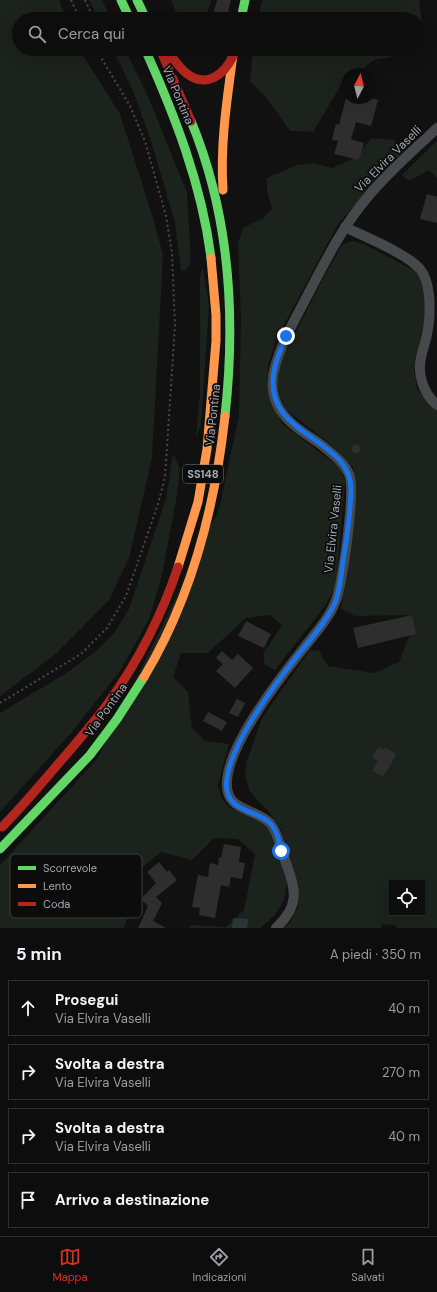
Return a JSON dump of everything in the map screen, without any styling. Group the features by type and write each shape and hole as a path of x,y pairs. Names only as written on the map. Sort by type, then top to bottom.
{"main road":[{"path":"121,0 127,12"},
{"path":"137,0 143,12"},
{"path":"242,12 245,0"},
{"name":"Via Pontina","path":"0,830 78,741 100,714 122,682 160,614 182,556 198,500 208,444 214,380 216,315 213,270 195,178 168,100 148,56"},
{"name":"Via Pontina","path":"0,848 84,762 134,693 161,647 174,620 195,559 209,508 223,443 229,373 231,315 228,269 210,173 194,126 163,56"},
{"path":"171,56 187,74 201,80 208,80 219,75 227,68 232,56"},
{"path":"228,269 228,223 222,189 221,162 225,117 233,56"}],"street":[{"name":"Via Elvira Vaselli","path":"276,928 289,914 294,896 292,883 277,837 274,829 267,821 231,801 228,793 227,778 236,752 254,717 288,668 326,620 334,605 339,588 349,516 351,484 349,475 340,461 292,423 282,412 275,397 273,380 275,366 286,336 332,248 345,227 366,199 388,174 437,128"},
{"path":"345,227 381,244 407,259 419,268 425,278 429,290 430,314 427,335 421,357 420,373 423,386 429,398 437,405"}],"path":[{"path":"71,0 77,12"},
{"path":"85,0 91,12"},
{"path":"0,703 81,654 107,628 126,596 158,504 165,477 175,325 172,253 166,216 145,141 130,106 100,56"}],"shaded area":[{"path":"0,0 59,0 63,12 12,12 12,56 83,56 120,114 153,218 163,255 152,458 129,558 109,600 57,653 0,696"},
{"path":"89,0 102,0 108,12 95,12"},
{"path":"171,0 211,0 207,12 176,12"},
{"path":"263,0 419,0 420,12 259,12"},
{"path":"116,56 128,56 150,101 187,193 191,262 186,270 181,270 175,222 151,141 134,93"},
{"path":"252,56 395,56 374,60 363,68 341,68 341,85 313,132 290,131 269,101 250,81"},
{"path":"372,138 394,140 400,155 338,224 276,340 269,362 267,378 269,395 282,424 341,468 345,481 336,585 325,606 275,670 265,665 263,654 282,625 270,615 246,618 208,653 181,653 173,677 188,692 192,728 205,741 229,744 218,785 222,799 230,808 262,821 272,828 287,882 284,900 275,915 260,928 188,928 192,925 226,927 244,910 255,854 238,839 214,838 192,860 161,852 142,867 142,854 10,854 97,759 219,509 239,415 241,317 238,243 243,228 263,218 272,209 267,191 267,178 297,165 313,163 332,168 354,158"},
{"path":"437,141 437,178 429,170 409,181 402,175"},
{"path":"351,241 364,244 417,272 424,285 427,307 414,370 417,389 427,401 437,408 437,928 396,928 396,925 382,924 381,928 283,928 290,922 298,907 298,887 281,829 270,813 250,792 245,776 247,761 262,718 310,650 319,651 328,666 374,673 399,662 411,631 407,615 355,616 341,609 356,491 353,467 329,443 286,410 279,393 276,380 280,362 342,245","holes":["378,747 384,750 386,747 397,754 383,777 373,771 378,761 372,757"]},
{"path":"203,268 209,306 201,424 196,438 200,398 200,281"},
{"path":"173,455 180,468 177,495 163,570 150,617 120,671 71,733 0,812 0,713 68,672 95,652 115,632 129,609 166,499"},
{"path":"10,854 10,918 127,918 124,928 0,928 0,865"},
{"path":"233,918 248,919 247,928 232,928"}],"building":[{"path":"217,0 231,0 228,12 214,12"},
{"path":"344,104 377,104 371,126 356,122 351,139 364,143 359,160 334,154 338,141 332,140 336,124 339,125"},
{"path":"427,194 437,197 437,223 420,219"},
{"path":"356,444 361,449 356,454 351,449"},
{"path":"412,615 416,634 358,648 353,628"},
{"path":"246,621 271,634 264,648 238,636"},
{"path":"222,651 232,660 238,654 253,668 235,688 216,671 223,664 216,658"},
{"path":"237,699 245,703 238,717 229,713"},
{"path":"208,712 227,722 222,731 203,721"},
{"path":"378,747 384,750 385,747 397,754 383,777 372,771 378,761 372,757"},
{"path":"224,844 241,847 239,862 245,863 242,879 231,877 229,887 221,885 215,918 199,915 200,908 192,907 198,875 208,877 210,863 218,865 219,857 221,858"},
{"path":"159,862 167,872 169,870 177,880 156,897 162,903 153,921 166,928 138,928 148,906 142,900 142,898 156,883 147,872"}],"traffic: fast":[{"path":"121,0 127,12"},
{"path":"137,0 143,12"},
{"path":"242,12 245,0"},
{"path":"148,56 177,125 186,151 201,204 211,258"},
{"path":"191,121 204,157 214,193 222,229 227,266 230,341 225,416"},
{"path":"0,849 90,755 117,719 144,677"}],"traffic: slow":[{"path":"223,190 223,139 233,56"},
{"path":"178,567 198,502 207,449 216,341 216,315 211,258"},
{"path":"144,677 161,647 188,584 215,484 225,416"}],"traffic: jam":[{"path":"163,56 191,121"},
{"path":"171,56 186,73 193,78 201,80 214,78 225,69 233,56"},
{"path":"2,827 31,796 84,733 120,686 157,620 178,567"}],"route":[{"path":"281,851 276,832 270,824 231,801 226,784 227,778 230,766 243,736 254,717 288,668 326,620 334,605 341,580 351,488 349,475 340,461 288,420 277,403 273,386 274,371 286,336"}]}
